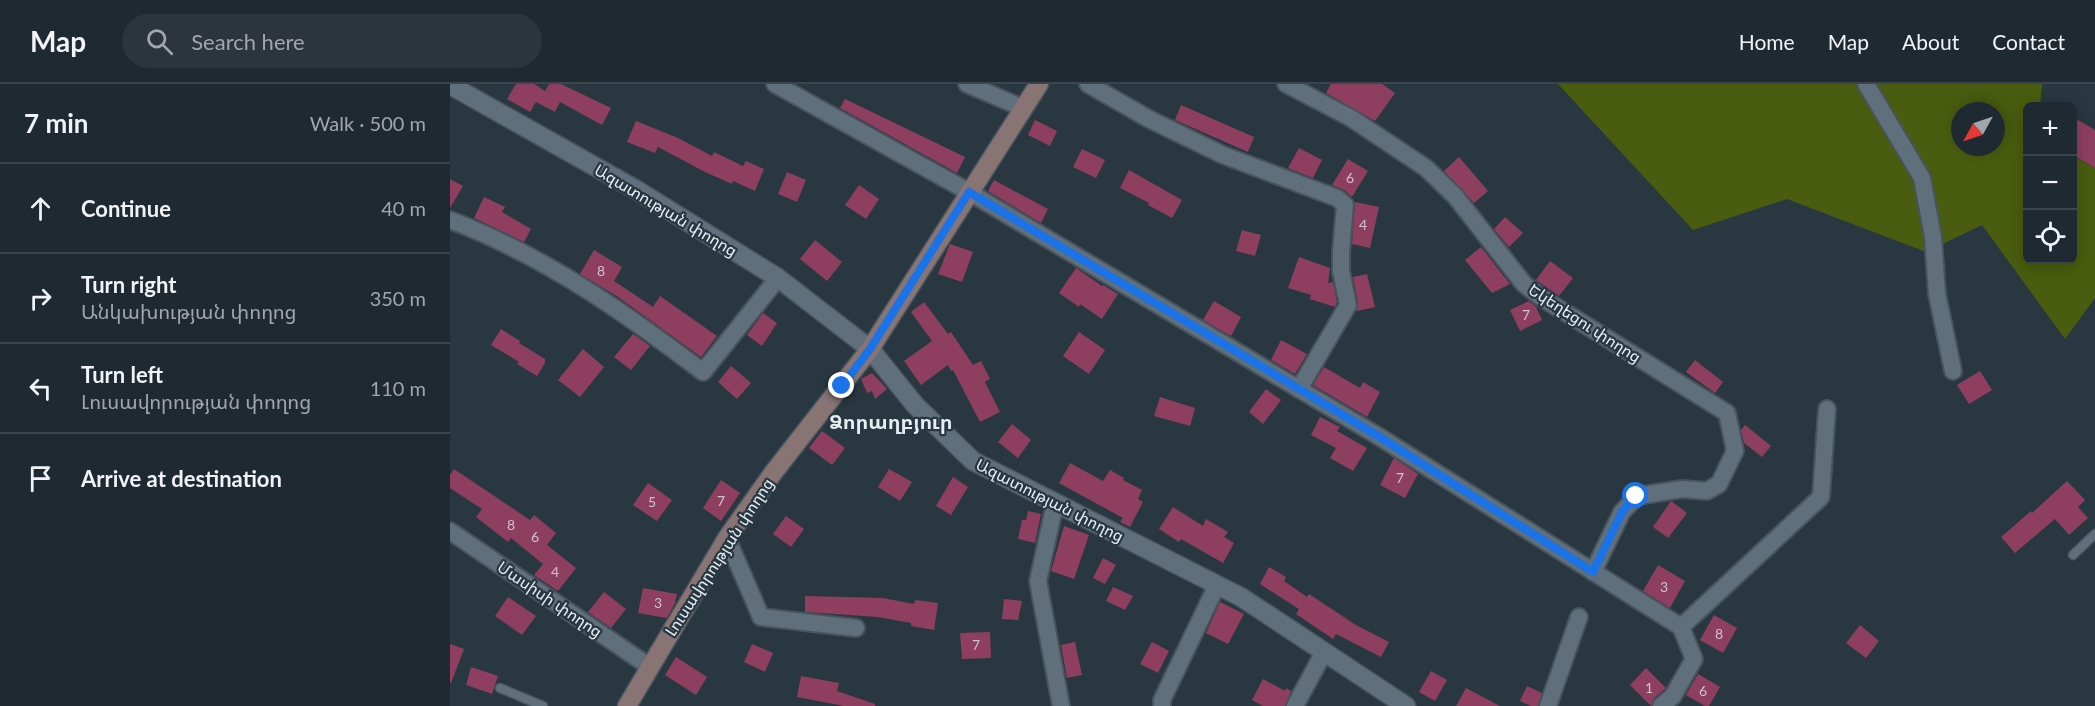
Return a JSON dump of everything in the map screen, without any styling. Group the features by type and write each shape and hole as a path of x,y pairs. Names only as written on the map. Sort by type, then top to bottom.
{"main road":[{"name":"Լուսավորության փողոց","path":"627,706 727,538 773,473 870,349 1039,84"}],"street":[{"path":"775,84 969,192 1378,436 1681,627 1694,659 1672,696 1661,706"},
{"path":"967,84 1023,108"},
{"path":"1088,84 1149,119 1223,155 1337,198 1346,205 1341,272 1348,305 1299,389"},
{"name":"Եկեղեցու փողոց","path":"1286,84 1351,118 1426,168 1455,196 1524,284 1542,298 1727,413 1735,451 1719,484 1707,491 1682,489 1636,496 1622,512 1593,572"},
{"path":"1866,84 1922,178 1933,237 1937,294 1953,371"},
{"name":"Ազատության փողոց","path":"450,85 635,189 778,278 870,349 915,405 973,461 1241,597 1406,706"},
{"path":"450,220 482,232 555,269 614,307 703,372 778,278"},
{"path":"1681,627 1821,497 1827,409"},
{"path":"1055,504 1038,581 1061,706"},
{"name":"Մասիսի փողոց","path":"450,531 650,668"},
{"path":"727,538 761,616 856,628"},
{"path":"1162,706 1162,700 1217,585"},
{"path":"1548,706 1579,617"},
{"path":"1295,706 1324,652"}],"lane":[{"path":"2073,555 2095,534"},
{"path":"500,688 543,706"}],"green space":[{"path":"1558,84 2042,84 2040,102 2023,102 2023,264 2077,264 2077,158 2095,168 2095,298 2065,339 1982,225 1926,252 1787,199 1693,230"}],"building":[{"path":"516,84 534,84 545,91 549,84 561,84 611,108 602,125 560,102 555,112 536,102 530,112 507,99"},
{"path":"1331,84 1382,84 1395,93 1375,121 1326,93"},
{"path":"845,99 965,157 957,173 840,108"},
{"path":"1181,105 1254,137 1248,152 1175,120"},
{"path":"2077,119 2095,130 2095,168 2077,157"},
{"path":"1035,120 1057,131 1050,146 1028,135"},
{"path":"636,121 678,138 712,156 714,152 743,166 746,161 764,169 755,191 705,172 658,147 655,153 627,142"},
{"path":"1299,148 1322,160 1313,178 1288,168"},
{"path":"1082,149 1105,160 1096,178 1073,167"},
{"path":"1459,157 1488,191 1474,203 1444,171"},
{"path":"1348,159 1368,171 1352,197 1344,190 1332,185"},
{"path":"1129,170 1182,200 1172,218 1120,188"},
{"path":"787,172 806,180 797,202 778,194"},
{"path":"450,179 463,186 450,208"},
{"path":"994,180 1048,209 1041,223 988,191"},
{"path":"859,185 879,199 866,219 845,205"},
{"path":"484,197 505,207 502,212 531,229 524,242 474,218"},
{"path":"1355,202 1379,207 1370,248 1352,244"},
{"path":"1505,217 1523,233 1509,247 1494,229"},
{"path":"1242,230 1261,235 1255,256 1236,251"},
{"path":"815,240 842,262 827,281 800,259"},
{"path":"950,244 973,252 962,282 938,274"},
{"path":"1481,247 1510,284 1492,293 1465,260"},
{"path":"594,250 622,267 614,281 653,307 660,296 717,336 701,357 618,297 580,274"},
{"path":"1299,257 1330,268 1328,283 1333,282 1337,302 1335,307 1310,299 1311,295 1288,288"},
{"path":"1550,261 1573,278 1559,296 1536,280"},
{"path":"1076,268 1118,294 1102,319 1059,293"},
{"path":"1367,274 1375,307 1357,311 1358,303 1353,277"},
{"path":"1214,301 1241,317 1231,336 1203,320"},
{"path":"1529,301 1536,307 1542,320 1520,331 1510,310"},
{"path":"924,302 948,334 951,332 973,365 981,361 990,379 985,382 1000,412 980,422 953,370 951,371 948,365 921,385 904,361 932,341 911,312"},
{"path":"763,313 777,323 762,346 747,335"},
{"path":"501,329 545,359 537,376 491,345"},
{"path":"1079,332 1105,350 1089,374 1063,356"},
{"path":"633,334 650,346 631,370 614,357"},
{"path":"1281,340 1307,354 1295,374 1271,360"},
{"path":"583,349 604,367 580,397 558,380"},
{"path":"1695,360 1723,382 1715,393 1686,372"},
{"path":"731,366 751,383 737,399 718,382"},
{"path":"1324,367 1360,388 1363,382 1380,392 1367,417 1313,385"},
{"path":"1980,371 1992,390 1969,404 1957,385"},
{"path":"872,373 887,389 875,399 872,391 867,393 861,379"},
{"path":"1266,389 1281,400 1263,424 1249,412"},
{"path":"1160,397 1195,408 1190,426 1154,416"},
{"path":"1320,417 1340,427 1337,431 1367,448 1353,471 1330,458 1336,448 1311,435"},
{"path":"1012,424 1031,440 1018,458 998,442"},
{"path":"1745,425 1771,446 1762,457 1744,443 1741,430"},
{"path":"822,431 845,448 832,465 809,448"},
{"path":"1394,458 1418,474 1405,498 1380,485"},
{"path":"1070,463 1103,481 1110,470 1142,490 1138,499 1143,502 1130,527 1120,522 1123,518 1059,483"},
{"path":"454,469 530,520 534,515 556,533 547,545 576,568 558,591 534,575 543,564 511,538 508,542 476,517 482,509 450,488 450,475"},
{"path":"889,469 912,482 900,501 878,487"},
{"path":"953,477 968,487 951,515 936,506"},
{"path":"721,480 740,493 721,521 703,508"},
{"path":"2067,481 2085,500 2078,507 2088,518 2069,535 2055,519 2015,553 2001,537"},
{"path":"648,483 672,500 657,521 633,505"},
{"path":"1671,501 1687,513 1668,538 1653,527"},
{"path":"1173,507 1203,526 1206,519 1228,532 1224,537 1234,543 1223,563 1181,539 1179,542 1159,529"},
{"path":"1028,511 1041,514 1035,543 1018,539 1022,520 1026,520"},
{"path":"786,516 804,529 791,547 773,534"},
{"path":"1064,526 1089,535 1074,579 1051,571"},
{"path":"1103,558 1116,565 1105,584 1093,578"},
{"path":"1658,565 1685,581 1670,608 1643,591"},
{"path":"1269,567 1286,577 1284,581 1307,597 1309,594 1356,625 1389,642 1381,657 1336,634 1333,639 1296,614 1299,609 1260,584"},
{"path":"1113,587 1133,596 1125,610 1106,601"},
{"path":"643,588 677,594 667,618 638,613"},
{"path":"604,592 626,609 611,628 588,612"},
{"path":"805,596 883,598 914,604 915,600 938,603 934,630 878,617 805,612"},
{"path":"508,597 536,616 522,635 495,616"},
{"path":"1004,599 1022,601 1018,620 1002,619"},
{"path":"1220,602 1244,614 1228,644 1206,633"},
{"path":"1714,615 1737,628 1723,653 1700,640"},
{"path":"1860,625 1879,641 1866,658 1846,643"},
{"path":"990,632 991,658 962,659 960,633"},
{"path":"1075,642 1082,675 1067,678 1061,645"},
{"path":"1152,642 1169,651 1158,673 1140,664"},
{"path":"450,644 464,649 451,683 450,683"},
{"path":"752,644 773,653 765,672 744,662"},
{"path":"676,657 707,677 696,695 665,675"},
{"path":"471,667 498,676 492,694 466,685"},
{"path":"1646,668 1666,688 1654,698 1651,706 1630,685"},
{"path":"1431,671 1447,680 1435,701 1419,692"},
{"path":"1698,674 1720,687 1709,706 1686,695"},
{"path":"801,676 839,683 837,691 875,704 875,706 844,706 797,697"},
{"path":"1263,679 1285,691 1286,688 1291,691 1285,706 1263,706 1252,700"},
{"path":"1527,686 1542,693 1538,706 1531,706 1520,701"},
{"path":"1466,688 1500,706 1456,706"}],"district":[{"name":"Ձորաղբյուր","path":"891,422"}],"route":[{"path":"842,386 870,349 969,192 1378,436 1593,572 1622,512 1636,496"}]}
